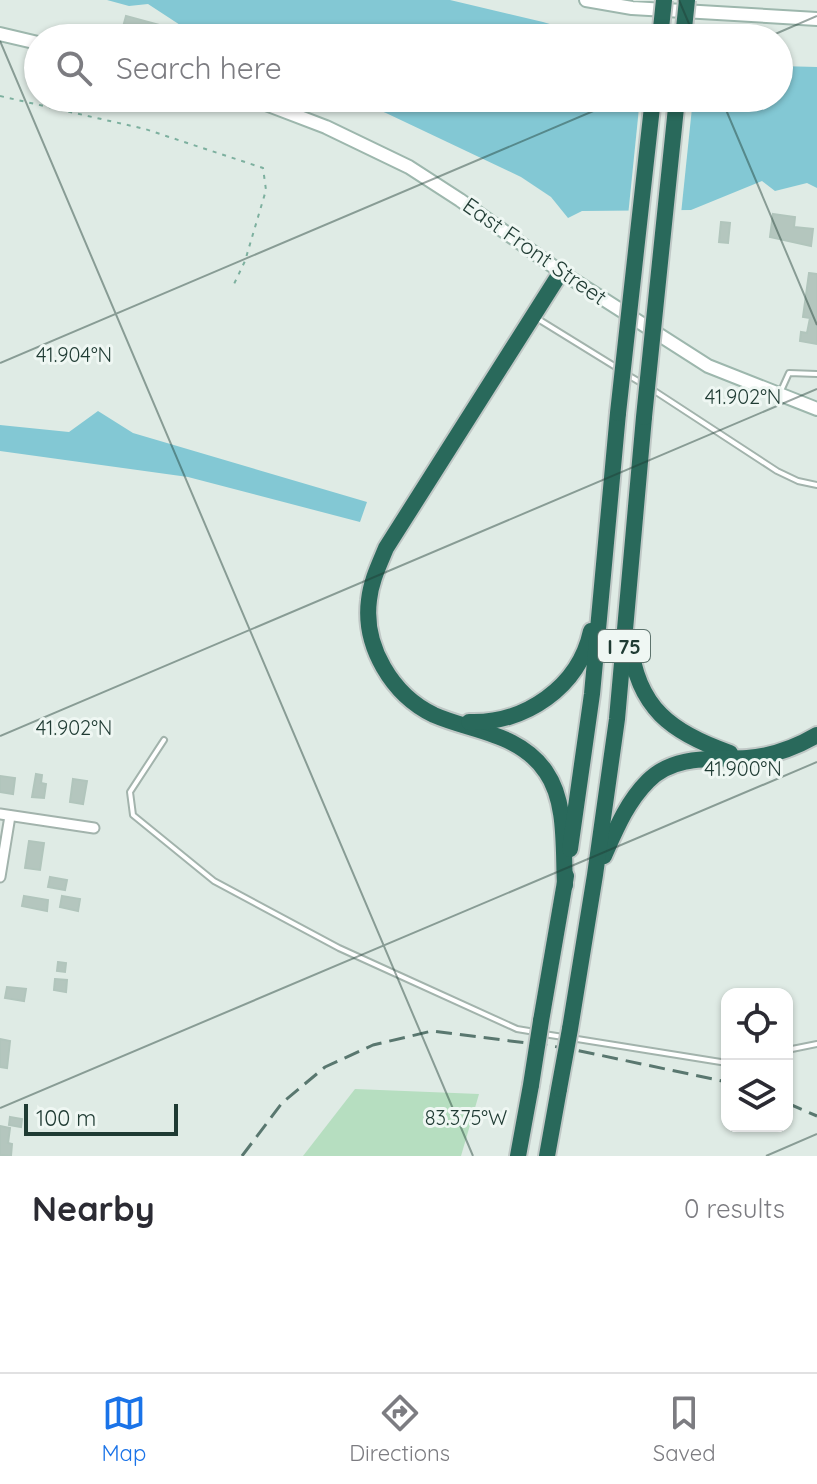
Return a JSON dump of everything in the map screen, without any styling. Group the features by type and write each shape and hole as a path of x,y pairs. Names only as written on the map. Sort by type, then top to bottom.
{"highway":[{"path":"661,24 664,0"},
{"path":"684,24 687,0"},
{"name":"I 75","path":"518,1156 565,885 592,694 618,413 651,112"},
{"name":"I 75","path":"547,1156 595,875 617,719 676,112"},
{"path":"561,272 386,548 373,577 368,603 377,655 391,682 421,707 507,739 546,771 558,795 565,885"},
{"path":"456,722 478,723 506,717 540,703 562,686 585,651 604,567"},
{"path":"630,583 631,653 639,681 656,710 688,737 747,758"},
{"path":"595,875 622,816 648,780 678,763 701,758 747,758 796,747 817,735"}],"street":[{"path":"586,0 632,8 817,19"},
{"path":"0,34 24,40"},
{"name":"East Front Street","path":"287,112 326,127 409,167 561,272 708,366 817,409"},
{"path":"0,877 5,815 94,828"}],"lane":[{"path":"532,315 777,471 798,481 817,485"},
{"path":"779,395 789,373 817,374"},
{"path":"164,740 130,792 133,815 214,881 339,948 517,1029 721,1062"},
{"path":"793,1049 817,1044"}],"path":[{"path":"0,96 24,101"},
{"path":"70,112 145,129 263,168 266,190 245,261 234,284"}],"green space":[{"path":"355,1089 479,1094 461,1156 303,1156"}],"water":[{"path":"107,0 450,0 550,24 179,24 148,4 129,6"},
{"path":"793,66 817,67 817,188 807,183 775,191 762,181 691,210 582,211 568,218 551,197 521,177 384,112 793,112"},
{"path":"98,411 133,433 367,502 360,522 188,477 0,451 0,425 69,432"}],"pier":[{"path":"639,112 692,112 681,214 628,216"}],"building":[{"path":"126,16 156,24 124,24"},
{"path":"773,214 795,217 794,227 813,229 811,246 770,237"},
{"path":"721,222 730,223 728,243 719,242"},
{"path":"809,273 817,274 817,344 800,341 801,332 807,333 810,318 803,317"},
{"path":"36,774 42,775 41,783 46,784 44,798 32,797"},
{"path":"0,776 15,778 13,794 0,792"},
{"path":"73,779 87,781 83,804 70,802"},
{"path":"29,841 44,843 40,870 25,868"},
{"path":"50,877 67,880 65,890 48,887"},
{"path":"24,896 48,900 47,911 22,906"},
{"path":"62,896 80,899 78,911 60,907"},
{"path":"58,962 66,963 65,972 57,971"},
{"path":"55,979 67,980 66,992 54,990"},
{"path":"7,987 26,989 24,1001 5,998"},
{"path":"0,1039 10,1041 7,1068 0,1067"},
{"path":"10,1117 22,1119 21,1127 9,1125"},
{"path":"0,1126 10,1128 8,1143 12,1144 11,1156 0,1155"}],"railway":[{"path":"242,1156 282,1103 325,1067 373,1045 432,1031 566,1048 721,1081"},
{"path":"793,1106 817,1116"}]}
